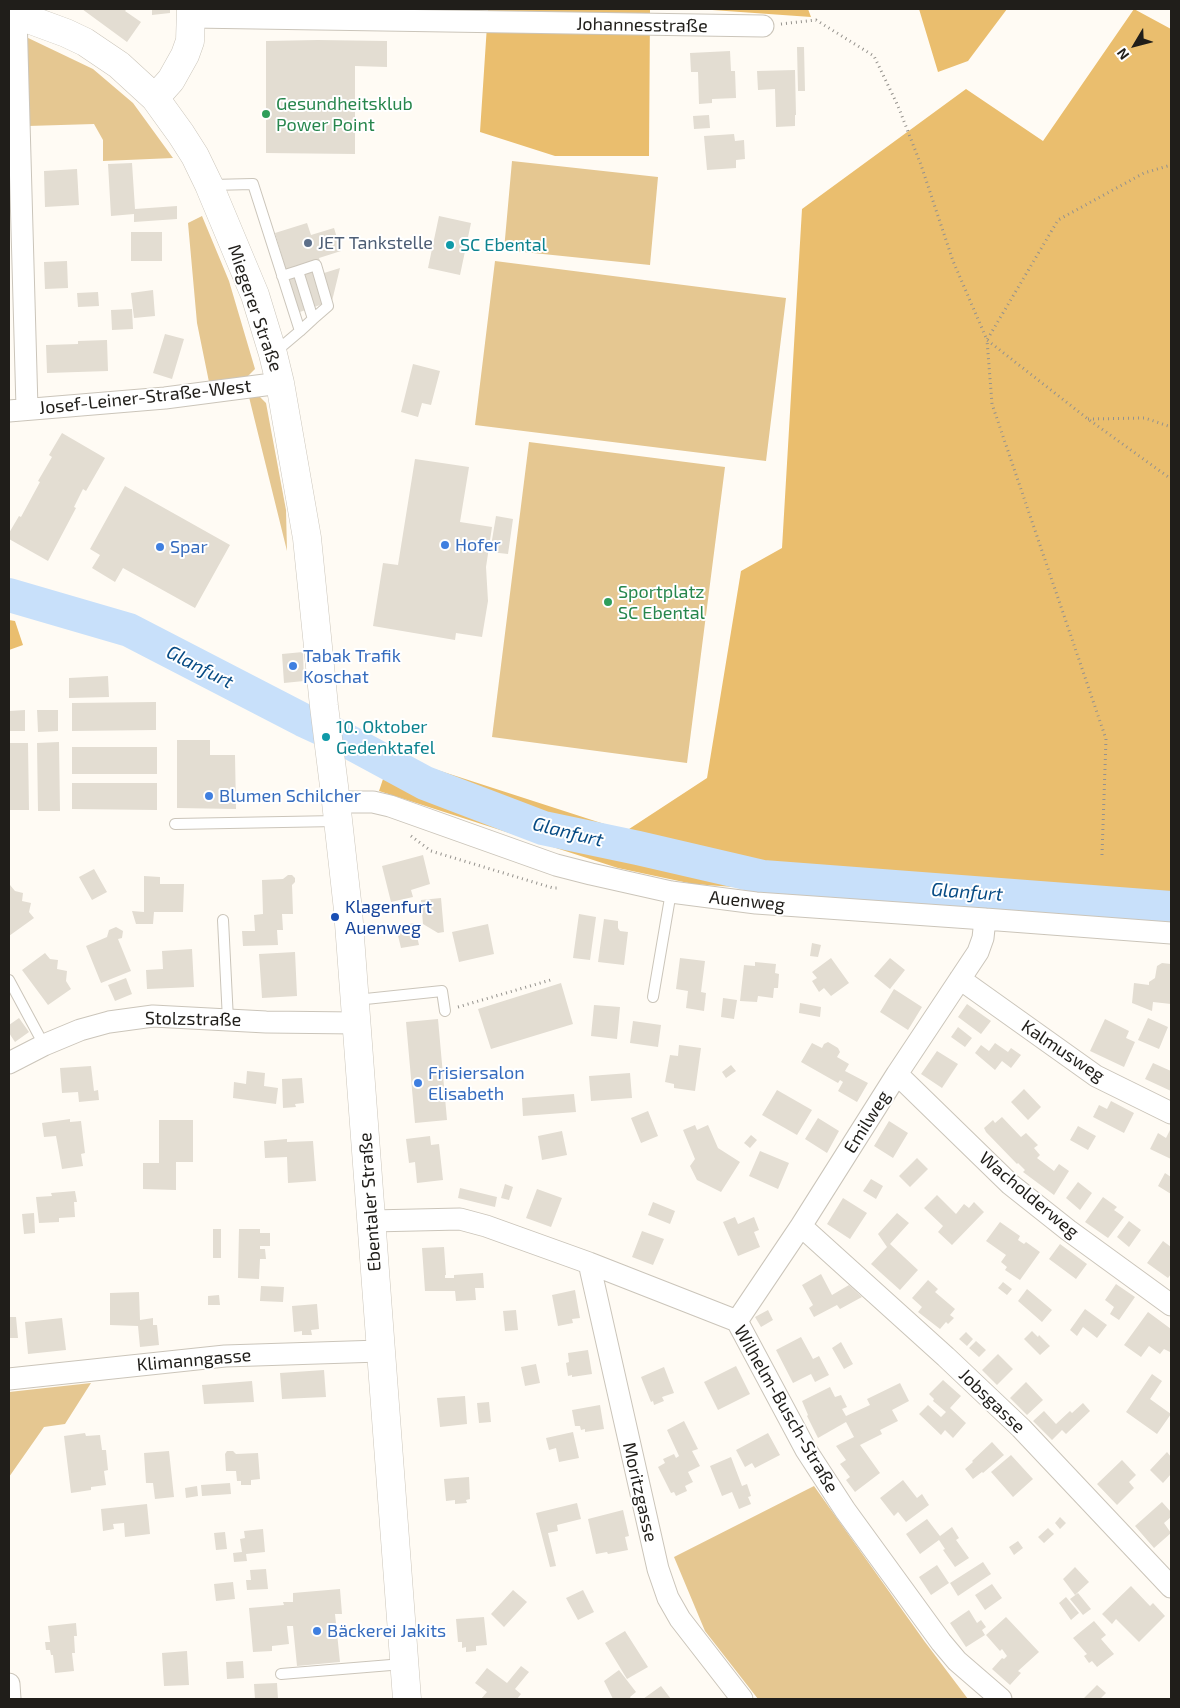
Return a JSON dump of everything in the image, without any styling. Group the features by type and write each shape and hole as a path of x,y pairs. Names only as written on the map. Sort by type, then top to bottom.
{"main road":[{"name":"Miegerer Straße","path":"12,13 85,42 119,65 155,98 195,156 209,185 255,295 280,383 307,538 324,706"},
{"path":"155,98 171,80 185,55 190,41 192,13"},
{"name":"Ebentaler Straße","path":"324,706 337,811 356,1011 407,1699"}],"street":[{"path":"12,13 18,410"},
{"name":"Johannesstraße","path":"192,13 763,26"},
{"name":"Josef-Leiner-Straße-West","path":"18,410 165,398 280,383"},
{"name":"Auenweg","path":"337,811 373,802 390,806 556,865 671,892 756,903 1171,934"},
{"name":"Emilweg","path":"737,1320 801,1226 897,1074 978,952 983,938 985,919"},
{"name":"Kalmusweg","path":"960,980 1096,1076 1171,1114"},
{"name":"Stolzstraße","path":"9,1063 44,1045 80,1030 109,1022 153,1016 266,1022 356,1011"},
{"name":"Wacholderweg","path":"897,1074 1010,1184 1068,1230 1171,1305"},
{"name":"Wilhelm-Busch-Straße","path":"372,1221 460,1219 486,1226 737,1320 806,1450 846,1510 940,1642 958,1661 1001,1699"},
{"name":"Jobsgasse","path":"801,1226 1021,1428 1171,1587"},
{"name":"Moritzgasse","path":"589,1263 660,1576 668,1598 680,1619 742,1699"},
{"name":"Klimanngasse","path":"9,1379 225,1356 380,1351"},
{"path":"9,1684 10,1699"}],"lane":[{"path":"209,185 253,184 300,331"},
{"path":"273,354 328,306 316,265 282,276"},
{"path":"298,271 314,319"},
{"path":"175,824 337,811"},
{"path":"653,997 671,892"},
{"path":"223,920 228,1020"},
{"path":"9,980 44,1045"},
{"path":"356,1011 442,991 445,1011"},
{"path":"281,1674 404,1664"}],"path":[{"path":"763,26 816,20 874,56 898,106 921,165 953,261 987,340 992,404 1106,739 1102,855"},
{"path":"987,340 1058,220 1144,173 1171,164"},
{"path":"987,340 1088,419 1171,479"},
{"path":"1088,419 1145,418 1171,427"},
{"path":"445,1011 554,978"}],"shaded area":[{"path":"210,9 650,9 649,156 555,156 480,132 488,10 211,13"},
{"path":"698,9 808,9 811,17"},
{"path":"919,9 1007,9 968,61 938,72"},
{"path":"1134,9 1171,29 1171,919 693,884 618,868 379,791 391,755 626,831 707,778 741,571 782,548 802,209 966,89 1043,141"},
{"path":"24,36 93,69 133,103 173,158 103,161 103,140 94,124 28,126"},
{"path":"512,161 658,177 650,265 504,250"},
{"path":"202,216 229,281 255,369 247,377 209,382 197,323 188,223"},
{"path":"495,261 786,298 766,461 475,425"},
{"path":"248,393 260,397 266,403 286,510 287,551"},
{"name":"Sportplatz SC Ebental","path":"529,442 725,467 687,763 492,737"},
{"path":"9,620 15,621 23,645 9,650"},
{"path":"91,1383 65,1424 44,1427 9,1477 9,1392"},
{"path":"814,1486 968,1699 758,1699 705,1631 674,1557"}],"building":[{"path":"82,9 127,9 125,11 141,22 127,42"},
{"path":"152,9 170,9 170,13 152,15"},
{"path":"266,41 387,41 387,67 355,66 355,154 266,153"},
{"path":"797,47 804,47 805,91 798,91"},
{"path":"730,51 731,71 735,71 736,98 712,99 712,103 699,104 698,72 691,72 690,53"},
{"path":"795,70 795,126 776,127 775,89 758,90 757,71"},
{"path":"709,115 710,128 694,129 693,116"},
{"path":"734,134 735,141 744,140 745,159 736,160 736,168 707,170 704,136"},
{"path":"132,163 135,209 177,206 177,219 134,222 134,214 111,216 108,164"},
{"path":"77,169 79,205 45,207 44,171"},
{"name":"SC Ebental","path":"439,216 471,223 460,275 428,268"},
{"path":"307,223 311,235 334,228 341,251 319,258 324,273 340,268 332,301 291,315 275,266 284,263 275,233"},
{"path":"131,232 162,232 162,261 131,261"},
{"path":"67,261 68,288 45,289 44,262"},
{"path":"153,290 155,316 134,318 131,293"},
{"path":"98,292 99,306 78,307 77,293"},
{"path":"132,309 133,329 112,330 111,310"},
{"path":"165,334 184,339 172,379 153,373"},
{"path":"107,340 108,371 47,373 46,345 78,344 78,341"},
{"path":"413,364 440,371 431,405 422,403 418,417 401,412"},
{"path":"62,433 105,458 86,491 83,489 74,507 76,508 48,561 9,539 9,533 19,516 21,517 40,482 38,481 52,457 49,455"},
{"name":"Hofer","path":"415,459 469,467 460,522 492,527 486,567 488,601 482,637 456,633 455,640 373,626 383,563 398,565"},
{"name":"Spar","path":"125,486 230,545 195,608 123,568 115,582 92,568 100,555 90,549"},
{"path":"496,516 513,519 508,554 490,552"},
{"path":"303,652 304,681 284,683 282,654"},
{"path":"108,676 109,697 69,698 69,678"},
{"path":"156,702 156,730 72,731 72,703"},
{"path":"25,710 25,731 9,731 9,711"},
{"path":"37,710 58,710 58,731 38,732"},
{"path":"177,740 210,740 210,755 235,755 236,809 177,808"},
{"path":"59,742 60,811 38,811 37,743"},
{"path":"9,743 28,743 29,810 9,810"},
{"path":"72,747 157,747 157,774 72,774"},
{"path":"72,783 157,783 157,810 72,809"},
{"path":"423,855 430,884 411,890 413,897 391,902 382,866"},
{"path":"94,869 107,892 92,900 79,877"},
{"path":"288,875 292,875 295,878 295,882 292,885 293,914 282,914 283,930 277,930 278,945 243,946 242,931 255,931 254,915 263,914 262,880 283,879"},
{"path":"144,876 160,877 160,884 184,884 183,912 154,912 153,924 136,924 132,911 144,912"},
{"path":"9,886 15,891 23,893 22,901 31,903 29,912 34,918 9,936"},
{"path":"441,898 444,932 438,933 423,924 421,900"},
{"path":"579,914 596,917 590,960 573,958"},
{"path":"604,919 618,921 620,931 628,932 624,965 598,962"},
{"path":"414,923 419,945 401,948 396,927"},
{"path":"488,924 494,954 459,962 452,932"},
{"path":"116,927 123,931 122,938 118,939 131,971 101,983 86,946 107,937 109,930"},
{"path":"812,943 821,945 818,957 810,956"},
{"path":"192,949 194,987 147,989 146,970 163,969 162,951"},
{"path":"295,952 297,996 262,998 259,954"},
{"path":"45,953 50,959 58,960 57,969 67,971 66,981 71,989 48,1005 22,970"},
{"path":"680,958 705,961 701,992 706,993 704,1011 686,1008 688,991 676,989"},
{"path":"831,958 849,983 831,996 824,988 819,992 812,981 817,978 812,972"},
{"path":"890,958 905,970 890,989 874,976"},
{"path":"755,962 776,964 775,973 779,974 778,988 774,988 773,998 758,996 757,1002 740,1001 744,965 755,966"},
{"path":"1162,963 1171,964 1171,1004 1153,1002 1152,1011 1132,1003 1134,983 1149,985 1149,982 1155,978 1157,966"},
{"path":"126,978 132,994 115,1001 108,985"},
{"path":"561,983 573,1024 491,1049 478,1009"},
{"path":"894,989 922,1007 908,1030 880,1012"},
{"path":"723,998 737,1000 734,1019 721,1017"},
{"path":"800,1003 821,1007 820,1017 799,1013"},
{"path":"967,1004 991,1021 981,1034 958,1017"},
{"path":"594,1005 620,1007 617,1039 591,1036"},
{"path":"19,1018 29,1032 15,1042 9,1033 9,1025"},
{"path":"1148,1018 1168,1027 1159,1049 1138,1040"},
{"path":"438,1019 447,1120 415,1123 406,1022"},
{"path":"1105,1019 1129,1031 1126,1038 1135,1042 1124,1067 1090,1051"},
{"path":"633,1021 661,1025 658,1047 630,1043"},
{"path":"958,1027 972,1038 965,1047 951,1037"},
{"path":"828,1042 838,1048 840,1052 837,1057 849,1064 845,1071 868,1083 857,1102 838,1091 843,1082 840,1080 838,1083 801,1062 812,1043 822,1048"},
{"path":"995,1043 1008,1052 1011,1048 1021,1055 1011,1068 1002,1061 995,1070 975,1053 981,1045 989,1051"},
{"path":"679,1045 701,1048 695,1091 674,1088 674,1084 665,1082 670,1055 678,1056"},
{"path":"937,1051 958,1064 942,1088 921,1074"},
{"path":"1153,1063 1171,1071 1171,1091 1145,1079"},
{"path":"731,1065 736,1071 726,1078 722,1072"},
{"path":"91,1066 94,1091 98,1090 99,1100 79,1102 78,1092 62,1093 60,1068"},
{"path":"247,1071 265,1073 264,1086 278,1088 276,1104 233,1098 234,1082 246,1084"},
{"path":"630,1073 632,1098 591,1101 589,1076"},
{"path":"302,1078 304,1103 295,1104 296,1107 283,1108 282,1079"},
{"path":"1024,1089 1041,1107 1028,1120 1011,1102"},
{"path":"777,1090 812,1110 797,1135 762,1115"},
{"path":"574,1094 576,1112 523,1116 522,1098"},
{"path":"1111,1101 1134,1113 1124,1133 1093,1117 1099,1105 1107,1109"},
{"path":"648,1111 658,1136 641,1143 631,1118"},
{"path":"1002,1117 1021,1137 1026,1133 1038,1145 1034,1148 1040,1155 1037,1158 1054,1171 1059,1164 1069,1171 1054,1195 1023,1172 1025,1170 986,1132 984,1128 993,1120 995,1123"},
{"path":"818,1118 839,1131 827,1153 805,1139"},
{"path":"70,1119 70,1122 81,1121 85,1153 81,1154 83,1166 62,1169 56,1136 44,1137 42,1123"},
{"path":"159,1120 193,1120 193,1162 176,1162 176,1190 143,1189 143,1163 159,1163"},
{"path":"889,1121 908,1133 893,1158 874,1146"},
{"path":"695,1125 697,1130 708,1125 718,1148 740,1162 721,1192 697,1180 690,1166 695,1159 683,1130"},
{"path":"1078,1126 1096,1136 1088,1150 1070,1140"},
{"path":"1170,1130 1171,1159 1150,1149 1158,1133 1166,1138"},
{"path":"562,1131 567,1155 542,1160 538,1136"},
{"path":"751,1135 757,1140 750,1148 744,1143"},
{"path":"430,1136 431,1145 439,1144 443,1180 417,1183 415,1162 409,1163 406,1139"},
{"path":"287,1139 287,1142 313,1141 316,1181 288,1183 287,1157 265,1158 264,1141"},
{"path":"760,1151 789,1163 778,1189 749,1176"},
{"path":"917,1158 928,1169 910,1187 899,1176"},
{"path":"1165,1173 1171,1177 1171,1194 1158,1186"},
{"path":"871,1179 883,1186 876,1199 863,1191"},
{"path":"1078,1182 1092,1193 1080,1210 1066,1198"},
{"path":"505,1184 513,1187 509,1200 501,1198"},
{"path":"460,1188 497,1197 495,1207 458,1198"},
{"path":"537,1189 562,1198 551,1227 526,1218"},
{"path":"75,1191 77,1202 74,1202 75,1217 59,1218 59,1222 39,1223 36,1197 52,1196 51,1193"},
{"path":"937,1195 956,1214 964,1204 969,1208 974,1202 984,1212 952,1245 938,1232 943,1226 924,1208"},
{"path":"1103,1197 1117,1207 1114,1210 1124,1217 1108,1238 1085,1222"},
{"path":"843,1198 867,1213 850,1239 827,1224"},
{"path":"653,1202 675,1211 670,1224 648,1215"},
{"path":"34,1213 35,1233 24,1234 22,1214"},
{"path":"897,1213 909,1223 890,1244 918,1270 900,1290 871,1264 887,1247 878,1234"},
{"path":"735,1217 738,1224 754,1217 759,1230 754,1232 760,1247 738,1256 723,1222"},
{"path":"1129,1221 1141,1230 1129,1247 1117,1237"},
{"path":"1000,1222 1020,1236 1018,1240 1024,1244 1026,1242 1040,1252 1020,1280 1005,1270 1007,1267 1001,1262 1006,1255 986,1241"},
{"path":"213,1229 221,1229 221,1258 213,1258"},
{"path":"239,1229 260,1229 260,1233 270,1233 270,1246 260,1246 260,1249 265,1249 266,1259 260,1259 259,1279 238,1278"},
{"path":"642,1231 664,1239 653,1265 632,1257"},
{"path":"1163,1241 1171,1247 1171,1274 1168,1278 1147,1263"},
{"path":"1060,1244 1087,1264 1076,1279 1049,1259"},
{"path":"444,1247 445,1278 454,1278 454,1275 483,1273 484,1288 475,1288 476,1300 456,1301 455,1291 425,1291 422,1248"},
{"path":"821,1274 832,1295 849,1285 862,1297 840,1309 837,1305 814,1317 809,1308 813,1305 802,1285"},
{"path":"928,1280 938,1289 935,1292 955,1309 950,1315 954,1318 948,1324 946,1322 940,1329 918,1312 922,1307 912,1298"},
{"path":"1003,1282 1012,1289 1007,1295 998,1288"},
{"path":"1116,1284 1135,1297 1119,1320 1110,1314 1114,1307 1105,1300"},
{"path":"261,1286 284,1287 283,1302 260,1301"},
{"path":"1027,1289 1052,1310 1042,1322 1018,1301"},
{"path":"575,1290 580,1318 572,1319 573,1323 558,1326 552,1295"},
{"path":"139,1292 140,1320 153,1318 153,1325 157,1325 159,1345 140,1347 138,1326 110,1325 110,1293"},
{"path":"219,1295 220,1305 208,1305 208,1296"},
{"path":"317,1304 319,1329 311,1330 312,1335 302,1335 302,1331 294,1332 292,1306"},
{"path":"1085,1309 1107,1325 1097,1338 1083,1327 1077,1336 1070,1330"},
{"path":"516,1310 518,1330 505,1331 503,1311"},
{"path":"768,1310 773,1320 761,1327 755,1317"},
{"path":"1148,1312 1171,1329 1170,1352 1164,1349 1160,1354 1149,1346 1141,1357 1124,1345"},
{"path":"9,1317 16,1317 18,1338 9,1338"},
{"path":"62,1318 66,1350 28,1354 25,1322"},
{"path":"1032,1331 1050,1346 1040,1355 1024,1339"},
{"path":"966,1332 973,1339 967,1346 959,1339"},
{"path":"801,1337 813,1359 819,1356 829,1375 815,1382 811,1374 793,1383 776,1350"},
{"path":"976,1341 986,1350 979,1357 969,1348"},
{"path":"841,1342 853,1364 844,1369 832,1348"},
{"path":"588,1350 592,1374 568,1376 566,1363 569,1362 568,1353"},
{"path":"998,1354 1013,1369 997,1385 982,1370"},
{"path":"536,1364 540,1383 525,1386 521,1367"},
{"path":"736,1366 750,1394 718,1410 704,1382"},
{"path":"664,1367 674,1393 662,1397 664,1401 654,1405 641,1377"},
{"path":"324,1370 326,1397 282,1399 280,1373"},
{"path":"1152,1374 1162,1381 1150,1399 1171,1414 1157,1434 1126,1412"},
{"path":"943,1380 961,1396 950,1408 966,1423 953,1438 945,1430 941,1435 919,1414 928,1405 941,1417 946,1412 933,1401 934,1399 929,1394"},
{"path":"252,1381 254,1402 204,1404 202,1385"},
{"path":"1026,1382 1043,1400 1027,1415 1010,1398"},
{"path":"900,1383 909,1401 892,1410 898,1421 880,1430 882,1434 860,1445 880,1473 855,1492 846,1480 850,1477 840,1464 846,1460 836,1446 854,1437 846,1422 818,1438 802,1401 830,1387 835,1397 841,1395 847,1407 842,1409 846,1416 870,1405 867,1399"},
{"path":"465,1396 467,1424 440,1427 437,1398"},
{"path":"489,1402 491,1422 479,1423 477,1403"},
{"path":"1083,1403 1090,1411 1066,1434 1062,1430 1052,1440 1033,1421 1044,1411 1056,1424 1070,1411 1072,1413"},
{"path":"600,1405 604,1429 585,1432 585,1429 581,1430 580,1426 575,1426 572,1410"},
{"path":"684,1421 698,1449 692,1451 700,1466 688,1472 693,1482 685,1486 687,1491 676,1496 674,1492 671,1493 658,1467 665,1463 663,1459 674,1454 676,1458 679,1456 667,1430"},
{"path":"573,1432 579,1458 559,1462 556,1448 549,1450 546,1438"},
{"path":"85,1433 86,1436 100,1435 102,1450 106,1450 108,1470 104,1471 106,1485 91,1487 91,1490 71,1493 64,1436"},
{"path":"768,1433 780,1455 755,1468 752,1463 745,1467 736,1450"},
{"path":"992,1442 1004,1455 973,1479 965,1469"},
{"path":"169,1451 174,1497 155,1499 153,1483 146,1483 144,1453"},
{"path":"227,1451 233,1451 236,1454 258,1453 260,1479 251,1480 251,1485 241,1485 241,1481 237,1481 236,1471 226,1471 225,1454"},
{"path":"1167,1452 1171,1457 1171,1474 1163,1483 1150,1470"},
{"path":"1011,1455 1033,1479 1013,1497 991,1472"},
{"path":"731,1457 742,1486 747,1484 751,1496 748,1497 751,1504 739,1509 732,1492 722,1496 710,1466"},
{"path":"1122,1460 1136,1475 1129,1482 1134,1488 1117,1505 1097,1484"},
{"path":"469,1477 470,1499 466,1500 467,1503 455,1504 455,1500 446,1501 444,1479"},
{"path":"903,1480 917,1498 922,1494 929,1505 906,1522 898,1512 894,1516 880,1498"},
{"path":"230,1483 231,1494 202,1496 201,1485"},
{"path":"197,1486 198,1496 186,1498 185,1488"},
{"path":"1162,1502 1171,1512 1171,1517 1164,1523 1171,1533 1154,1548 1135,1526"},
{"path":"577,1503 581,1519 557,1525 558,1531 548,1533 556,1566 550,1567 536,1513"},
{"path":"147,1504 150,1534 125,1537 124,1523 113,1524 114,1529 103,1531 101,1509"},
{"path":"623,1510 629,1536 625,1537 628,1550 596,1554 588,1519"},
{"path":"1060,1517 1066,1523 1060,1529 1055,1523"},
{"path":"927,1519 940,1536 952,1527 959,1538 956,1540 969,1558 955,1567 943,1550 945,1549 939,1540 920,1554 906,1534"},
{"path":"1048,1528 1054,1534 1044,1543 1038,1537"},
{"path":"263,1529 265,1552 246,1554 247,1561 234,1562 233,1553 242,1552 240,1539 245,1538 244,1531"},
{"path":"225,1532 227,1549 216,1550 214,1533"},
{"path":"1018,1541 1023,1548 1014,1555 1009,1547"},
{"path":"983,1562 991,1574 958,1596 950,1583"},
{"path":"937,1565 949,1583 931,1595 919,1577"},
{"path":"1075,1567 1089,1582 1075,1595 1063,1579"},
{"path":"266,1569 268,1589 247,1590 246,1580 251,1580 250,1570"},
{"path":"233,1582 235,1599 216,1601 214,1584"},
{"path":"992,1584 1002,1598 985,1610 975,1595"},
{"path":"1131,1586 1150,1606 1153,1603 1165,1616 1139,1642 1116,1619 1112,1624 1102,1614"},
{"path":"340,1589 342,1614 335,1614 340,1662 297,1666 293,1626 287,1626 289,1644 272,1646 272,1651 253,1652 249,1608 284,1605 283,1602 293,1602 293,1593"},
{"path":"513,1590 527,1602 504,1627 491,1614"},
{"path":"583,1590 594,1612 578,1620 566,1598"},
{"path":"1078,1593 1091,1609 1083,1615 1070,1599"},
{"path":"1066,1597 1079,1613 1071,1620 1059,1603"},
{"path":"969,1610 977,1623 981,1620 986,1627 982,1630 985,1635 966,1647 950,1623"},
{"path":"484,1617 487,1645 476,1646 476,1651 466,1652 466,1647 462,1648 462,1642 458,1642 456,1619"},
{"path":"1006,1617 1039,1652 1018,1671 1021,1673 1010,1685 992,1669 1002,1658 1004,1659 1007,1656 986,1635"},
{"path":"1094,1621 1106,1635 1101,1639 1114,1654 1097,1667 1092,1661 1089,1663 1084,1656 1087,1654 1073,1638"},
{"path":"76,1623 77,1636 74,1636 75,1653 72,1653 74,1671 55,1673 53,1655 51,1655 50,1650 46,1650 45,1642 50,1642 48,1626"},
{"path":"625,1631 648,1667 627,1679 605,1643"},
{"path":"187,1651 189,1685 164,1686 162,1653"},
{"path":"243,1661 244,1678 227,1679 226,1662"},
{"path":"521,1666 529,1672 515,1689 521,1694 517,1699 481,1699 487,1692 475,1683 487,1668 507,1683"},
{"path":"619,1670 636,1692 630,1697 631,1699 613,1699 604,1681"},
{"path":"277,1683 278,1699 255,1699 254,1684"},
{"path":"1097,1685 1106,1693 1100,1699 1083,1699"},
{"path":"661,1686 671,1699 643,1699"}],"waterway":[{"name":"Glanfurt","path":"9,595 129,630 303,720 340,737 425,783 543,828 763,877 1171,908"}],"place":[{"name":"Gesundheitsklub Power Point","path":"266,114"},
{"name":"JET Tankstelle","path":"308,243"},
{"name":"SC Ebental","path":"450,245"},
{"name":"Hofer","path":"445,545"},
{"name":"Spar","path":"160,547"},
{"name":"Sportplatz SC Ebental","path":"608,602"},
{"name":"Tabak Trafik Koschat","path":"293,666"},
{"name":"10. Oktober Gedenktafel","path":"326,737"},
{"name":"Blumen Schilcher","path":"209,796"},
{"name":"Klagenfurt Auenweg","path":"335,917"},
{"name":"Frisiersalon Elisabeth","path":"418,1083"},
{"name":"Bäckerei Jakits","path":"317,1631"}]}
